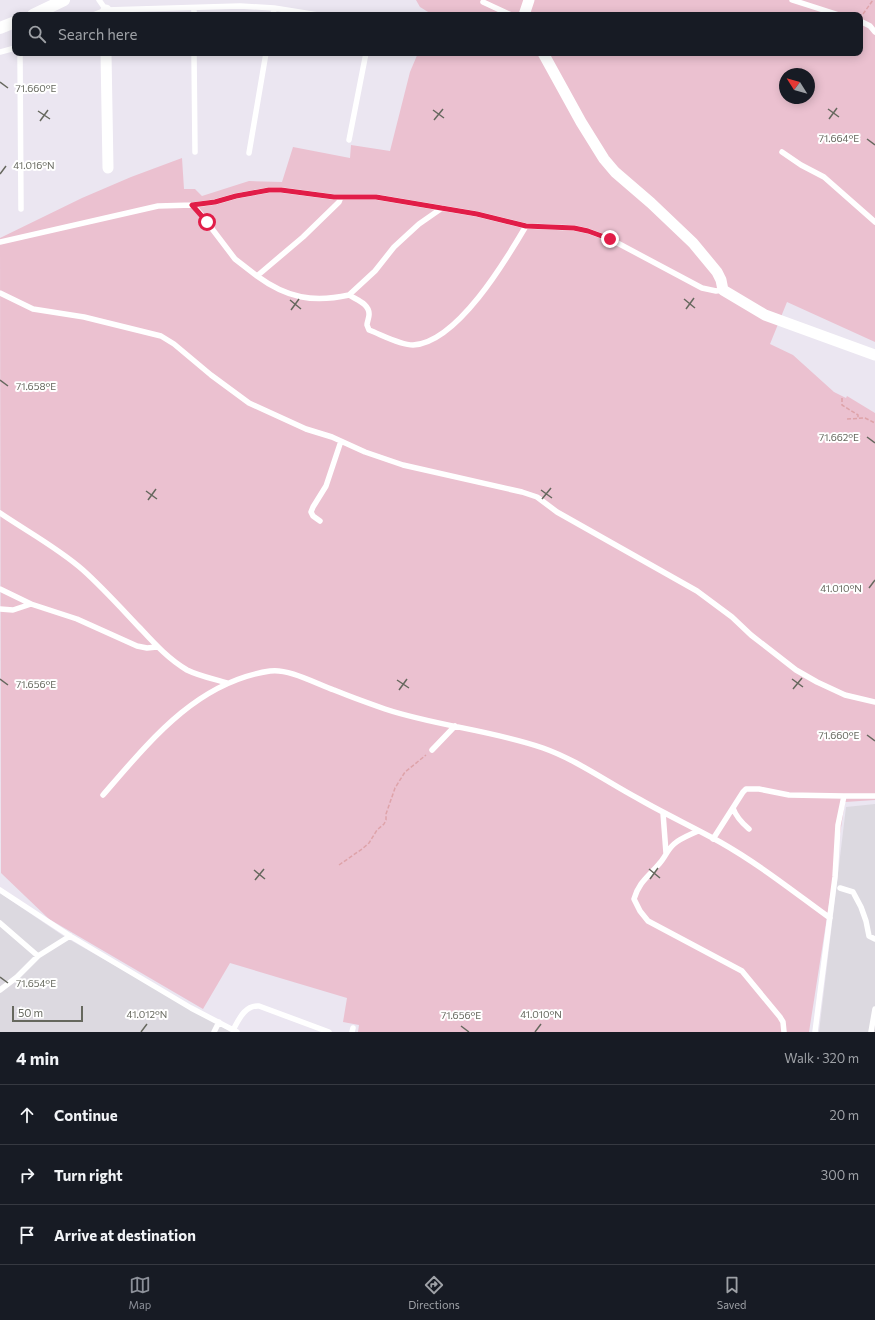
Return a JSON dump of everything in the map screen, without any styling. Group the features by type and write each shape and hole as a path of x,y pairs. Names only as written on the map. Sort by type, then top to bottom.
{"street":[{"path":"39,12 64,0"},
{"path":"525,12 528,0"},
{"path":"0,28 12,23"},
{"path":"106,56 108,168"},
{"path":"545,56 581,122 604,159 615,172 651,203 693,243 717,272 721,280 723,290 765,315 875,355"}],"lane":[{"path":"99,0 106,12 240,6 274,8 299,12"},
{"path":"792,0 830,12"},
{"path":"483,2 505,12"},
{"path":"273,12 274,8"},
{"path":"863,22 870,26 875,32"},
{"path":"0,52 12,49"},
{"path":"20,56 21,209"},
{"path":"194,56 195,152"},
{"path":"249,153 265,56"},
{"path":"349,140 365,56"},
{"path":"782,152 801,165 824,177 875,222"},
{"path":"0,242 158,206 192,205 215,202 236,196 269,190 281,190 341,198 376,197 477,214 526,226 574,228 588,231 610,239 702,288 716,291 723,290"},
{"path":"257,276 303,237 339,202 341,198"},
{"path":"192,205 200,212 235,259 270,286 295,297 322,299 333,299 349,295 375,271 394,247 413,229 442,208"},
{"path":"349,295 369,308 369,315 366,325 369,330 410,345 415,345 430,340 451,327 472,305 495,277 526,226"},
{"path":"0,293 33,309 84,317 161,336 174,344 211,375 249,403 306,429 341,441 365,452 403,464 485,482 537,497 557,512 697,591 796,670 845,695 875,702"},
{"path":"320,521 313,516 311,512 326,486 341,441"},
{"path":"0,513 66,556 84,571 117,603 157,647 187,670 227,683"},
{"path":"0,589 31,604 77,619 138,646 147,648 157,647"},
{"path":"0,609 13,610 31,604"},
{"path":"103,795 157,734 175,717 191,705 227,683 253,674 273,670 289,673 354,698 423,720 515,739 545,749 579,765 662,813 713,839 777,879 830,918"},
{"path":"432,750 455,726"},
{"path":"713,839 746,789 752,788 789,796 875,796"},
{"path":"815,1032 835,877 838,825 844,796"},
{"path":"733,808 735,814 741,822 749,829"},
{"path":"662,813 666,853"},
{"path":"698,831 678,841 666,853 660,863 637,888 634,899 640,911 648,921 742,971 780,1017 783,1022 784,1032"},
{"path":"840,888 853,892 861,907 869,936 875,939"},
{"path":"0,890 70,936 191,1008 235,1031 246,1010 253,1006 259,1006 329,1032"},
{"path":"0,923 38,956"},
{"path":"0,990 17,977 38,956 70,936"},
{"path":"871,1032 875,1009"},
{"path":"214,1032 218,1022"}],"path":[{"path":"863,15 873,0"},
{"path":"842,398 842,405 858,415 858,419"},
{"path":"847,419 865,418 875,424"},
{"path":"339,865 369,843 377,830 384,824 395,788 405,772 432,750"}],"shaded area":[{"path":"416,0 875,0 875,342 787,302 770,344 793,355 834,392 846,398 847,396 875,413 875,800 845,802 809,1032 358,1032 359,1025 343,1022 347,998 230,963 203,1009 49,919 1,873 0,238 82,198 131,177 182,158 184,189 195,189 202,196 249,181 282,182 293,147 350,158 351,145 390,151 410,72 417,56 863,56 863,12 428,12 420,7"},
{"path":"875,804 875,1032 819,1032 846,807"},
{"path":"0,893 65,937 231,1032 0,1032"}],"route":[{"path":"207,222 200,212 192,205 215,202 255,192 281,190 341,198 376,197 477,214 526,226 574,228 588,231 610,239"}]}
